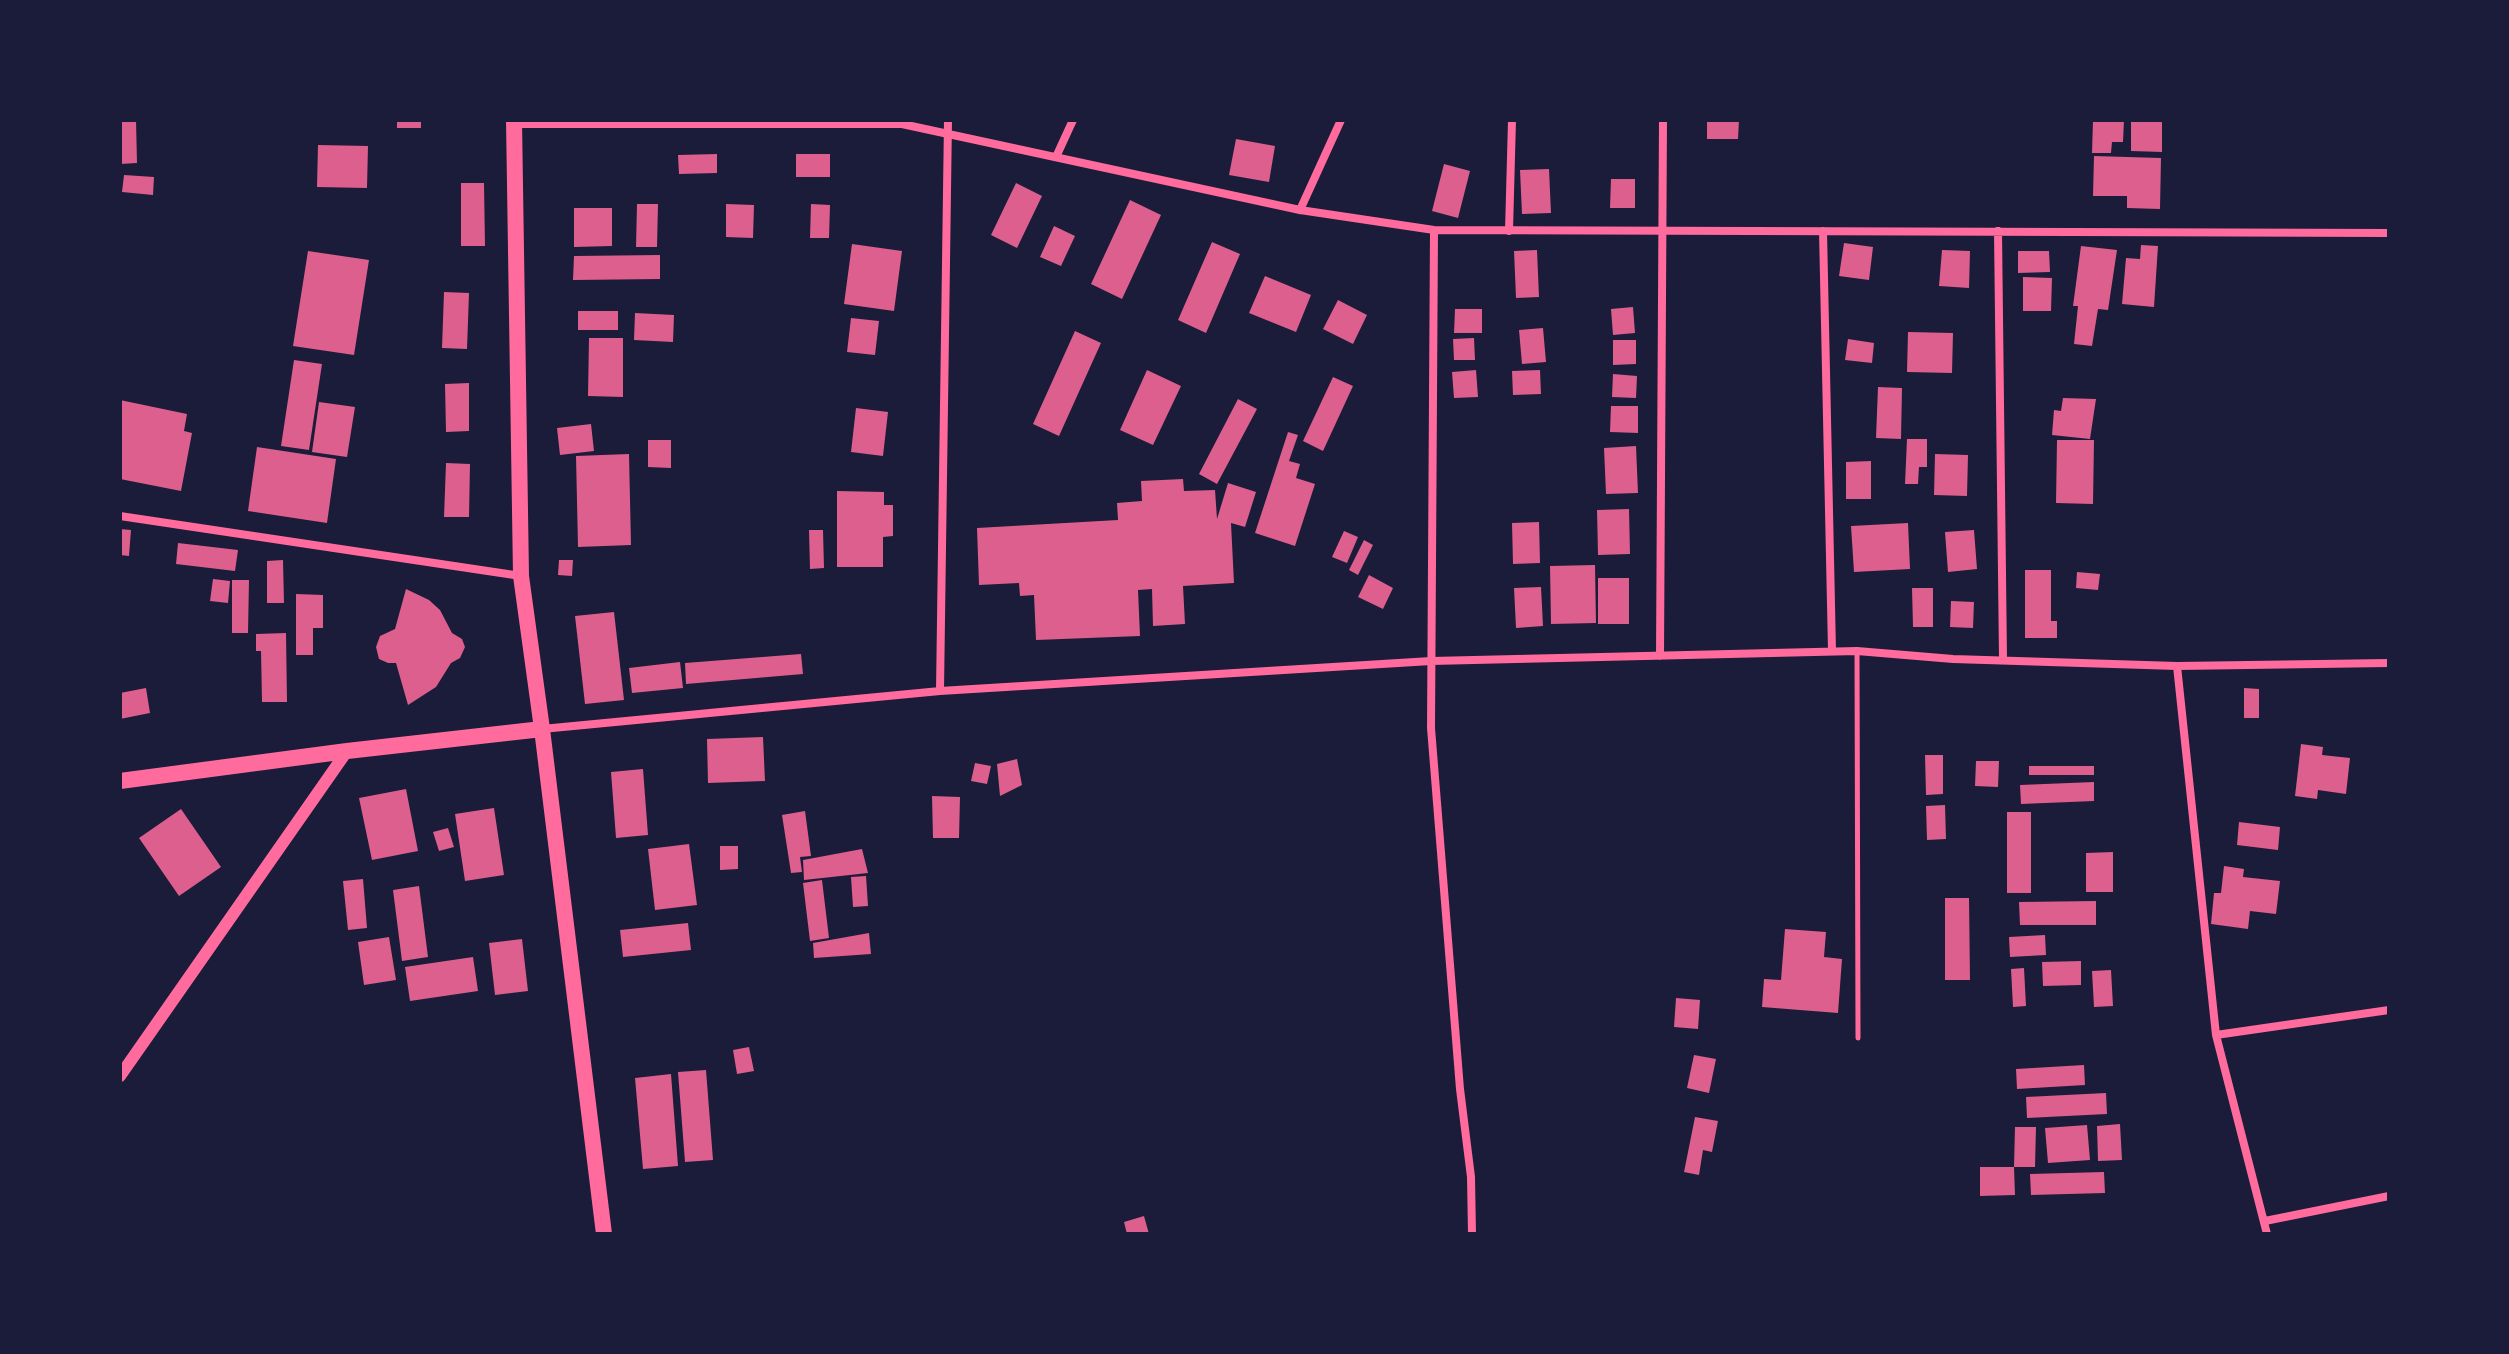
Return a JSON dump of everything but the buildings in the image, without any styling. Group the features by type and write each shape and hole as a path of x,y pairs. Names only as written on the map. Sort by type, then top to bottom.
{"main road":[{"path":"514,122 521,576 604,1234"},
{"path":"120,781 542,729"}],"street":[{"path":"940,691 948,120"},
{"path":"1056,157 1073,120"},
{"path":"1300,210 1341,120"},
{"path":"1509,231 1512,120"},
{"path":"1660,656 1663,120"},
{"path":"514,122 902,124 1300,210 1434,230 2389,233"},
{"path":"1434,230 1433,756 1460,1089 1471,1177 1472,1234"},
{"path":"1823,231 1832,651"},
{"path":"1998,231 2003,659"},
{"path":"120,516 521,576"},
{"path":"542,729 940,691 1431,661 1857,651 1953,659 2177,666 2389,663"},
{"path":"2177,666 2216,1035 2267,1234"},
{"path":"120,1076 347,751"},
{"path":"2216,1035 2389,1010"},
{"path":"2265,1221 2389,1196"}],"lane":[{"path":"1857,651 1858,1038"}]}
